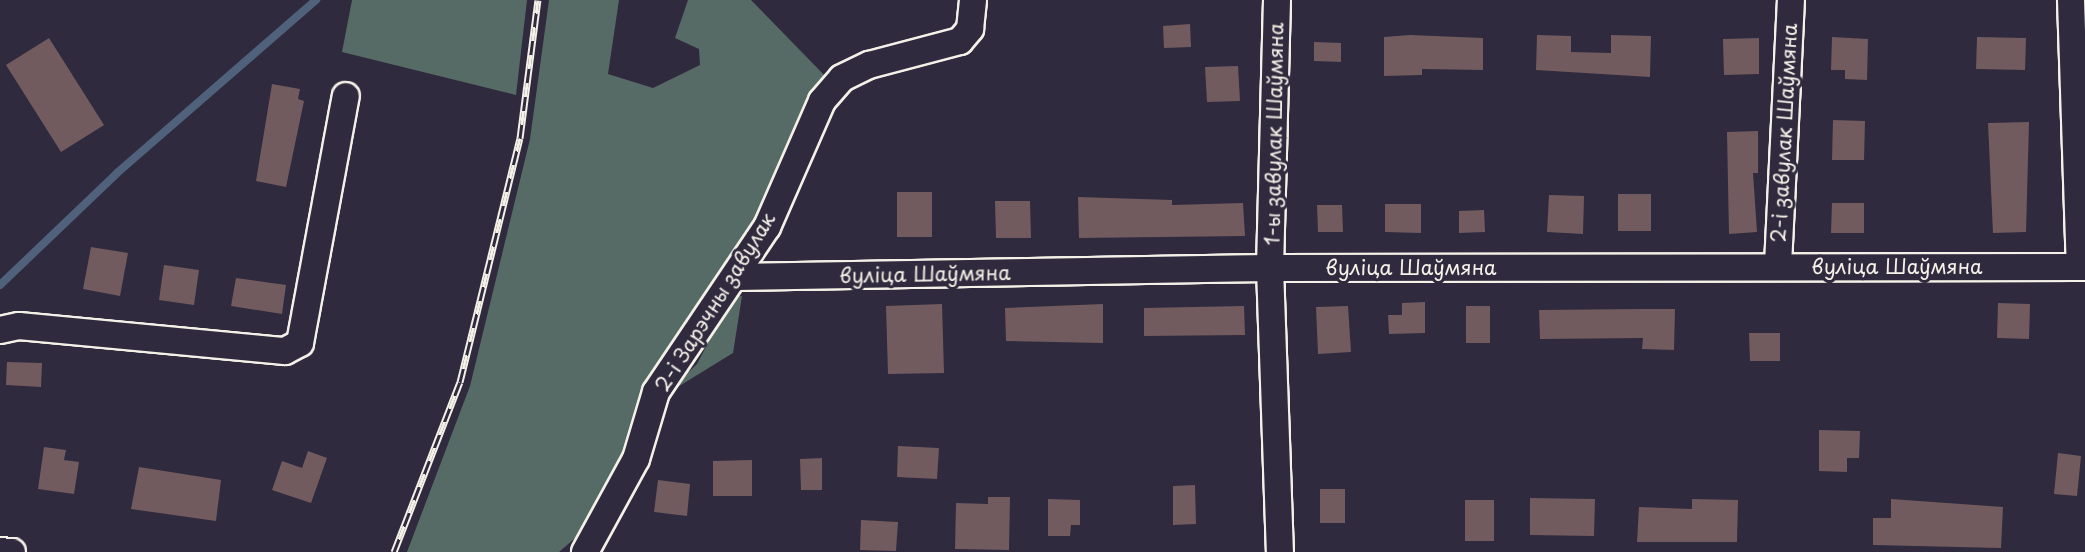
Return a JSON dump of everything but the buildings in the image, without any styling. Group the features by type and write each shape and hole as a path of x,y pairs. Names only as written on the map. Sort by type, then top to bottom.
{"street":[{"name":"2-і Зарэчны завулак","path":"585,552 636,459 656,392 736,277 767,227 822,101 842,78 869,65 960,41 970,29 973,0"},
{"name":"1-ы завулак Шаўмяна","path":"1277,0 1270,268 1280,552"},
{"name":"2-і завулак Шаўмяна","path":"1778,265 1791,0"},
{"path":"2071,0 2083,267"},
{"path":"0,330 19,326 285,351 300,344 346,96"},
{"name":"вуліца Шаўмяна","path":"736,277 1270,268 1778,265 2083,267"},
{"path":"0,551 12,552"}],"green space":[{"path":"352,0 527,0 516,95 342,52"},
{"path":"549,0 619,0 608,74 653,88 700,65 699,49 675,38 688,0 751,0 827,78 761,224 589,526 559,552 407,552 470,386 530,139"},
{"path":"742,296 733,353 663,396 697,364 732,297"}],"waterway":[{"path":"0,285 117,173 316,0"}],"railway":[{"path":"394,552 460,382 520,138 538,0"}]}
